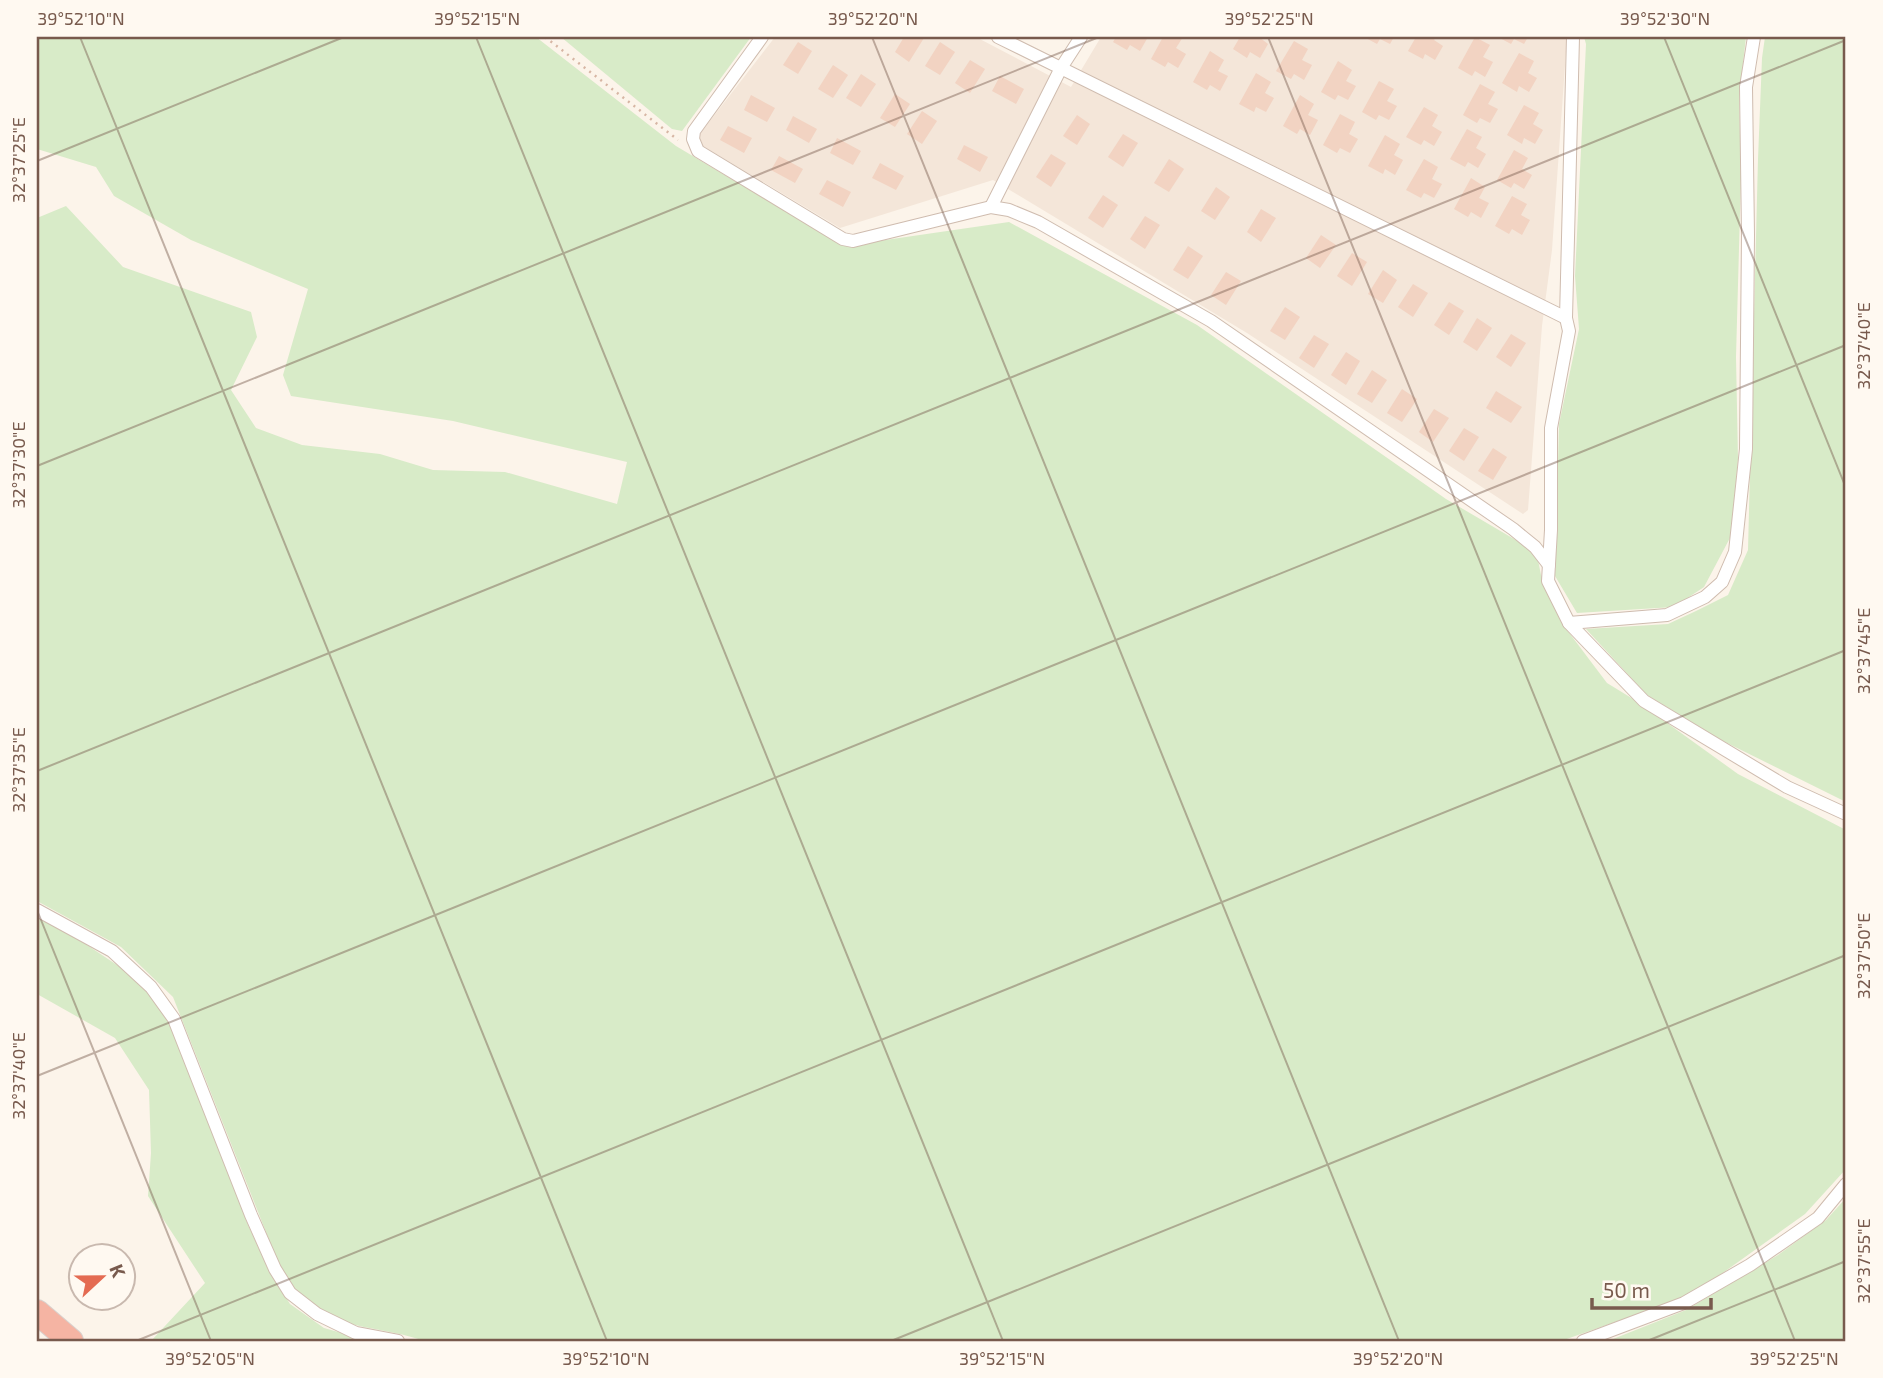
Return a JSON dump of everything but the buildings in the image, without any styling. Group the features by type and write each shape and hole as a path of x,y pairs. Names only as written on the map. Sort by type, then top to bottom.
{"highway":[{"path":"37,1312 71,1341"}],"street":[{"path":"762,37 694,131 692,139 698,151 843,239 853,241 991,207 1009,210 1038,222 1211,321 1513,529 1535,547 1549,565"},
{"path":"998,37 1566,318"},
{"path":"991,207 1061,68 1081,37"},
{"path":"1573,37 1566,318 1569,331 1550,428 1548,580 1569,624 1644,701 1787,787 1846,814"},
{"path":"1569,624 1667,615 1705,597 1722,582 1735,552 1746,449 1746,87 1754,37"},
{"path":"37,910 112,951 151,987 174,1019 251,1215 275,1269 290,1293 317,1314 356,1333 398,1341"},
{"path":"1583,1341 1684,1303 1739,1271 1818,1218 1846,1184"}],"path":[{"path":"545,37 676,139 698,151"}],"shaded area":[{"path":"775,37 976,37 1071,87 1101,37 1567,37 1552,250 1542,326 1528,510 1523,514 1247,333 993,180 840,228 703,146 699,135"}],"green space":[{"path":"37,37 536,37 676,146 844,246 1009,222 1197,325 1446,499 1531,549 1538,560 1541,575 1564,626 1607,683 1738,774 1846,830 1846,1169 1805,1214 1692,1295 1561,1341 424,1341 350,1324 309,1305 279,1265 173,997 121,947 37,901 37,218 66,206 123,267 251,312 257,337 231,390 256,428 302,445 380,454 433,470 505,472 617,504 627,462 453,421 291,396 283,375 308,289 191,240 114,196 96,167 37,149"},
{"path":"561,37 751,37 682,131 672,129"},
{"path":"1584,37 1746,37 1739,98 1741,176 1736,357 1738,459 1731,536 1704,587 1674,607 1577,613 1555,576 1559,424 1579,329 1575,276 1586,44"},
{"path":"1765,37 1846,37 1846,802 1721,740 1647,695 1586,629 1668,624 1696,611 1728,595 1748,550 1758,159"},
{"path":"37,916 123,969 158,1003 176,1037 248,1225 268,1269 290,1304 324,1328 370,1341 151,1341 205,1283 148,1196 151,1153 149,1090 115,1038 37,994"},
{"path":"1846,1198 1846,1341 1608,1341 1686,1310 1778,1255 1826,1220"}]}
